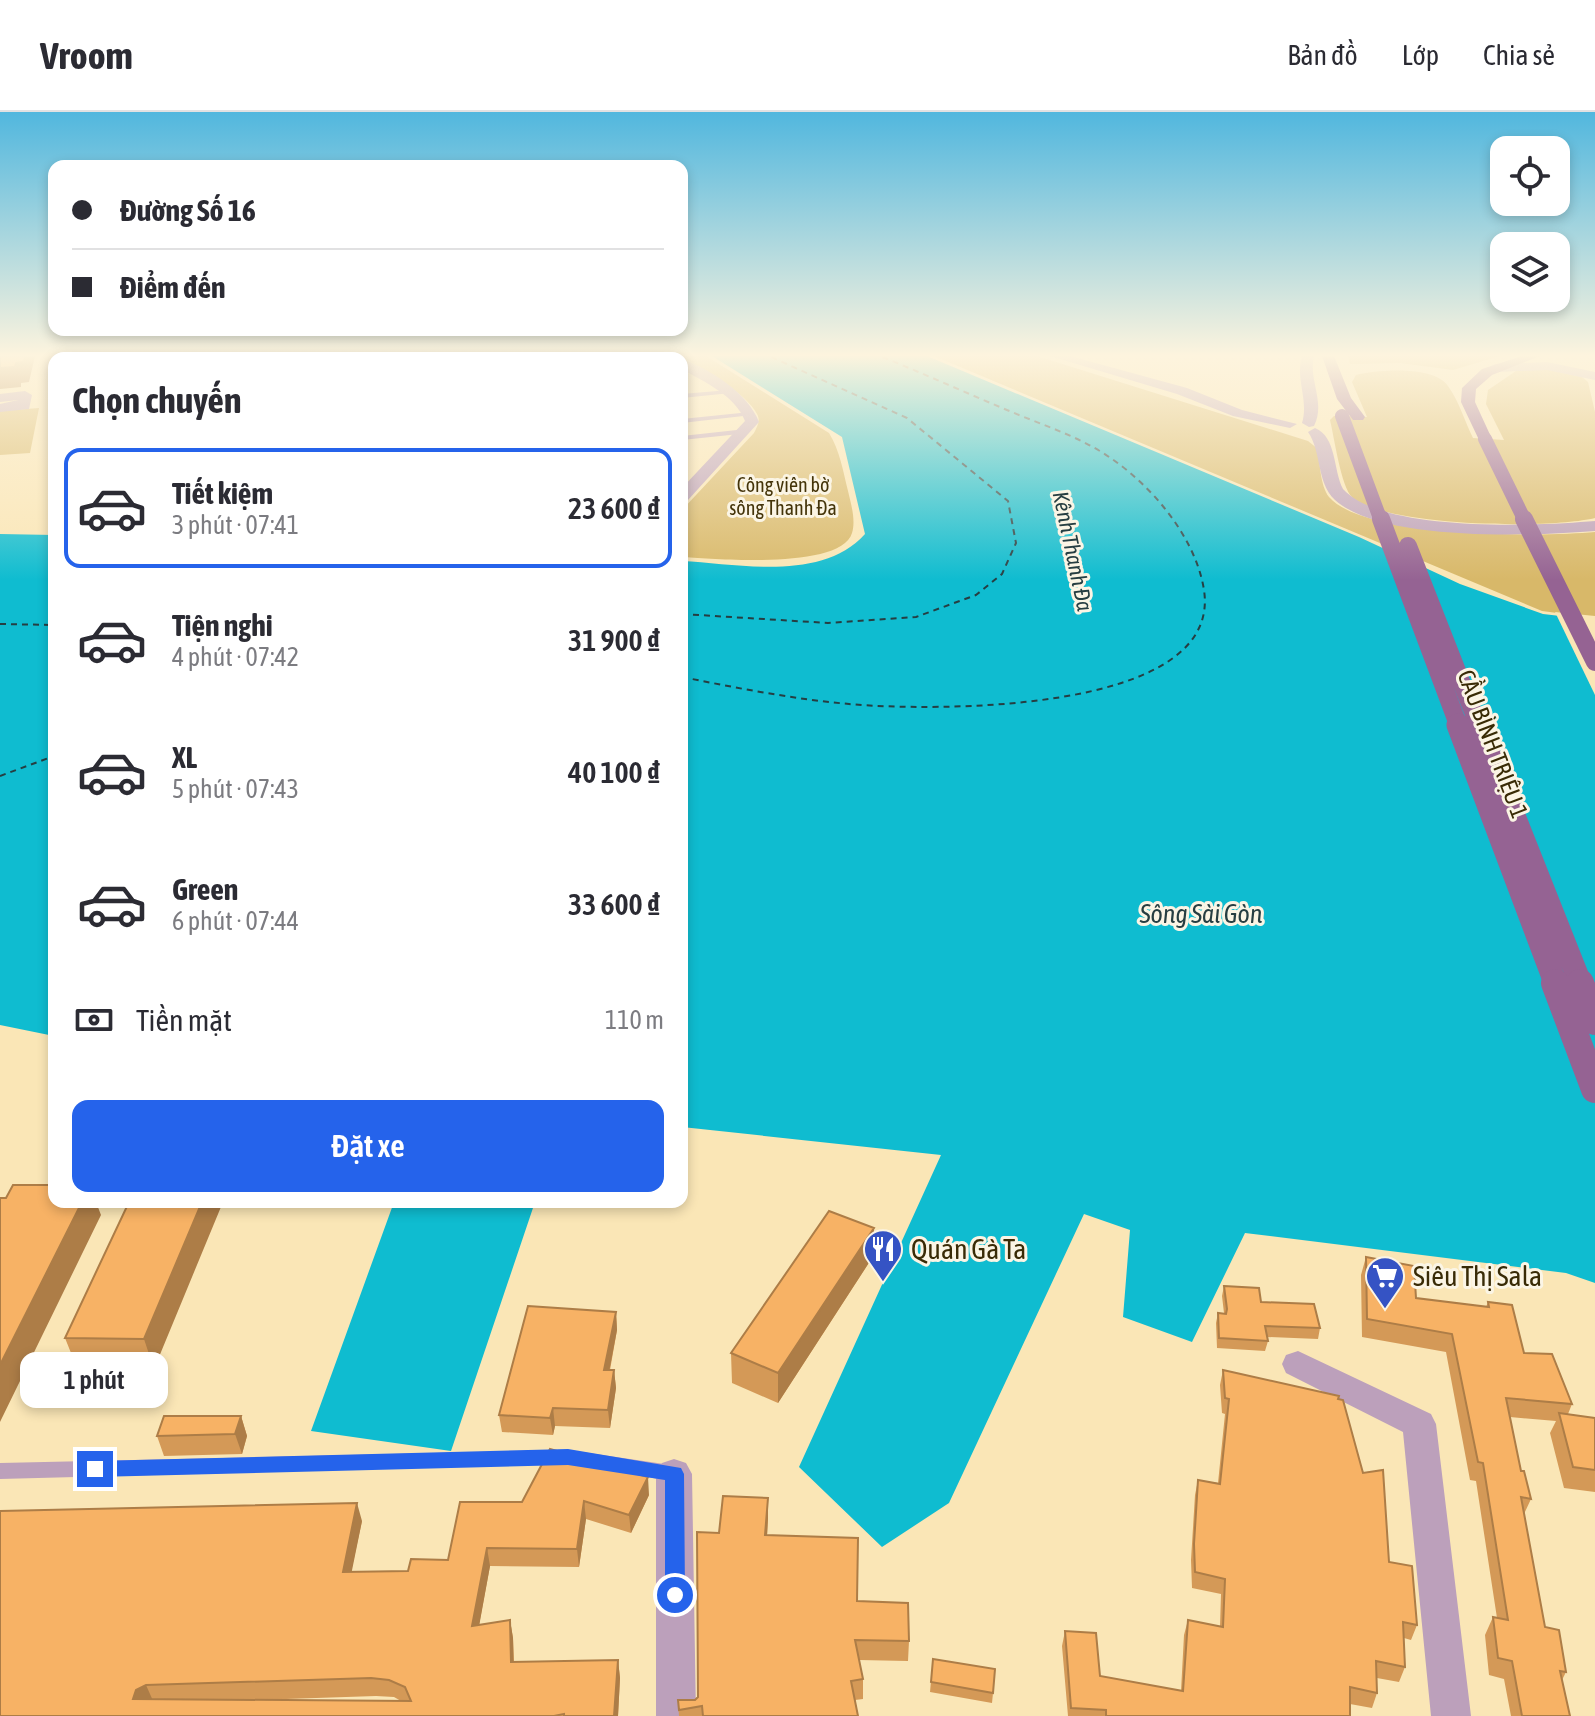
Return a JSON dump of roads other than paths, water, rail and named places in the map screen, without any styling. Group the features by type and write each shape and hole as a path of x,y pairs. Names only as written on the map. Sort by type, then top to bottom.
{"main road":[{"name":"CẦU BÌNH TRIỆU 1","path":"1355,431 1595,1089"},
{"name":"CẦU BÌNH TRIỆU 1","path":"1356,431 1595,1021"},
{"path":"1481,431 1595,662"}],"street":[{"path":"688,491 746,431"},
{"path":"1315,431 1321,438 1333,488 1340,496 1377,515 1445,526 1595,526"},
{"path":"688,467 714,463"},
{"path":"1298,1364 1419,1424 1451,1716"},
{"path":"674,1474 676,1716"}],"lane":[{"path":"688,437 746,431"},
{"path":"0,1471 568,1457 674,1474"}],"water":[{"name":"Sông Sài Gòn","path":"832,431 1106,431 1359,537 1460,584 1543,614 1595,620 1595,1283 1566,1273 1245,1233 1192,1342 1123,1317 1130,1230 1084,1214 949,1503 882,1547 799,1467 941,1155 688,1128 688,561 779,567 826,559 847,549 865,534 842,437"},
{"path":"0,534 48,535 48,1035 0,1025"},
{"path":"392,1208 533,1208 451,1451 311,1431"}],"place":[{"name":"Quán Gà Ta","path":"883,1283"},
{"name":"Siêu Thị Sala","path":"1385,1310"}],"park label":[{"name":"Công viên bờ sông Thanh Đa","path":"783,496"}],"water label":[{"name":"Kênh Thanh Đa","path":"1073,551"}]}
